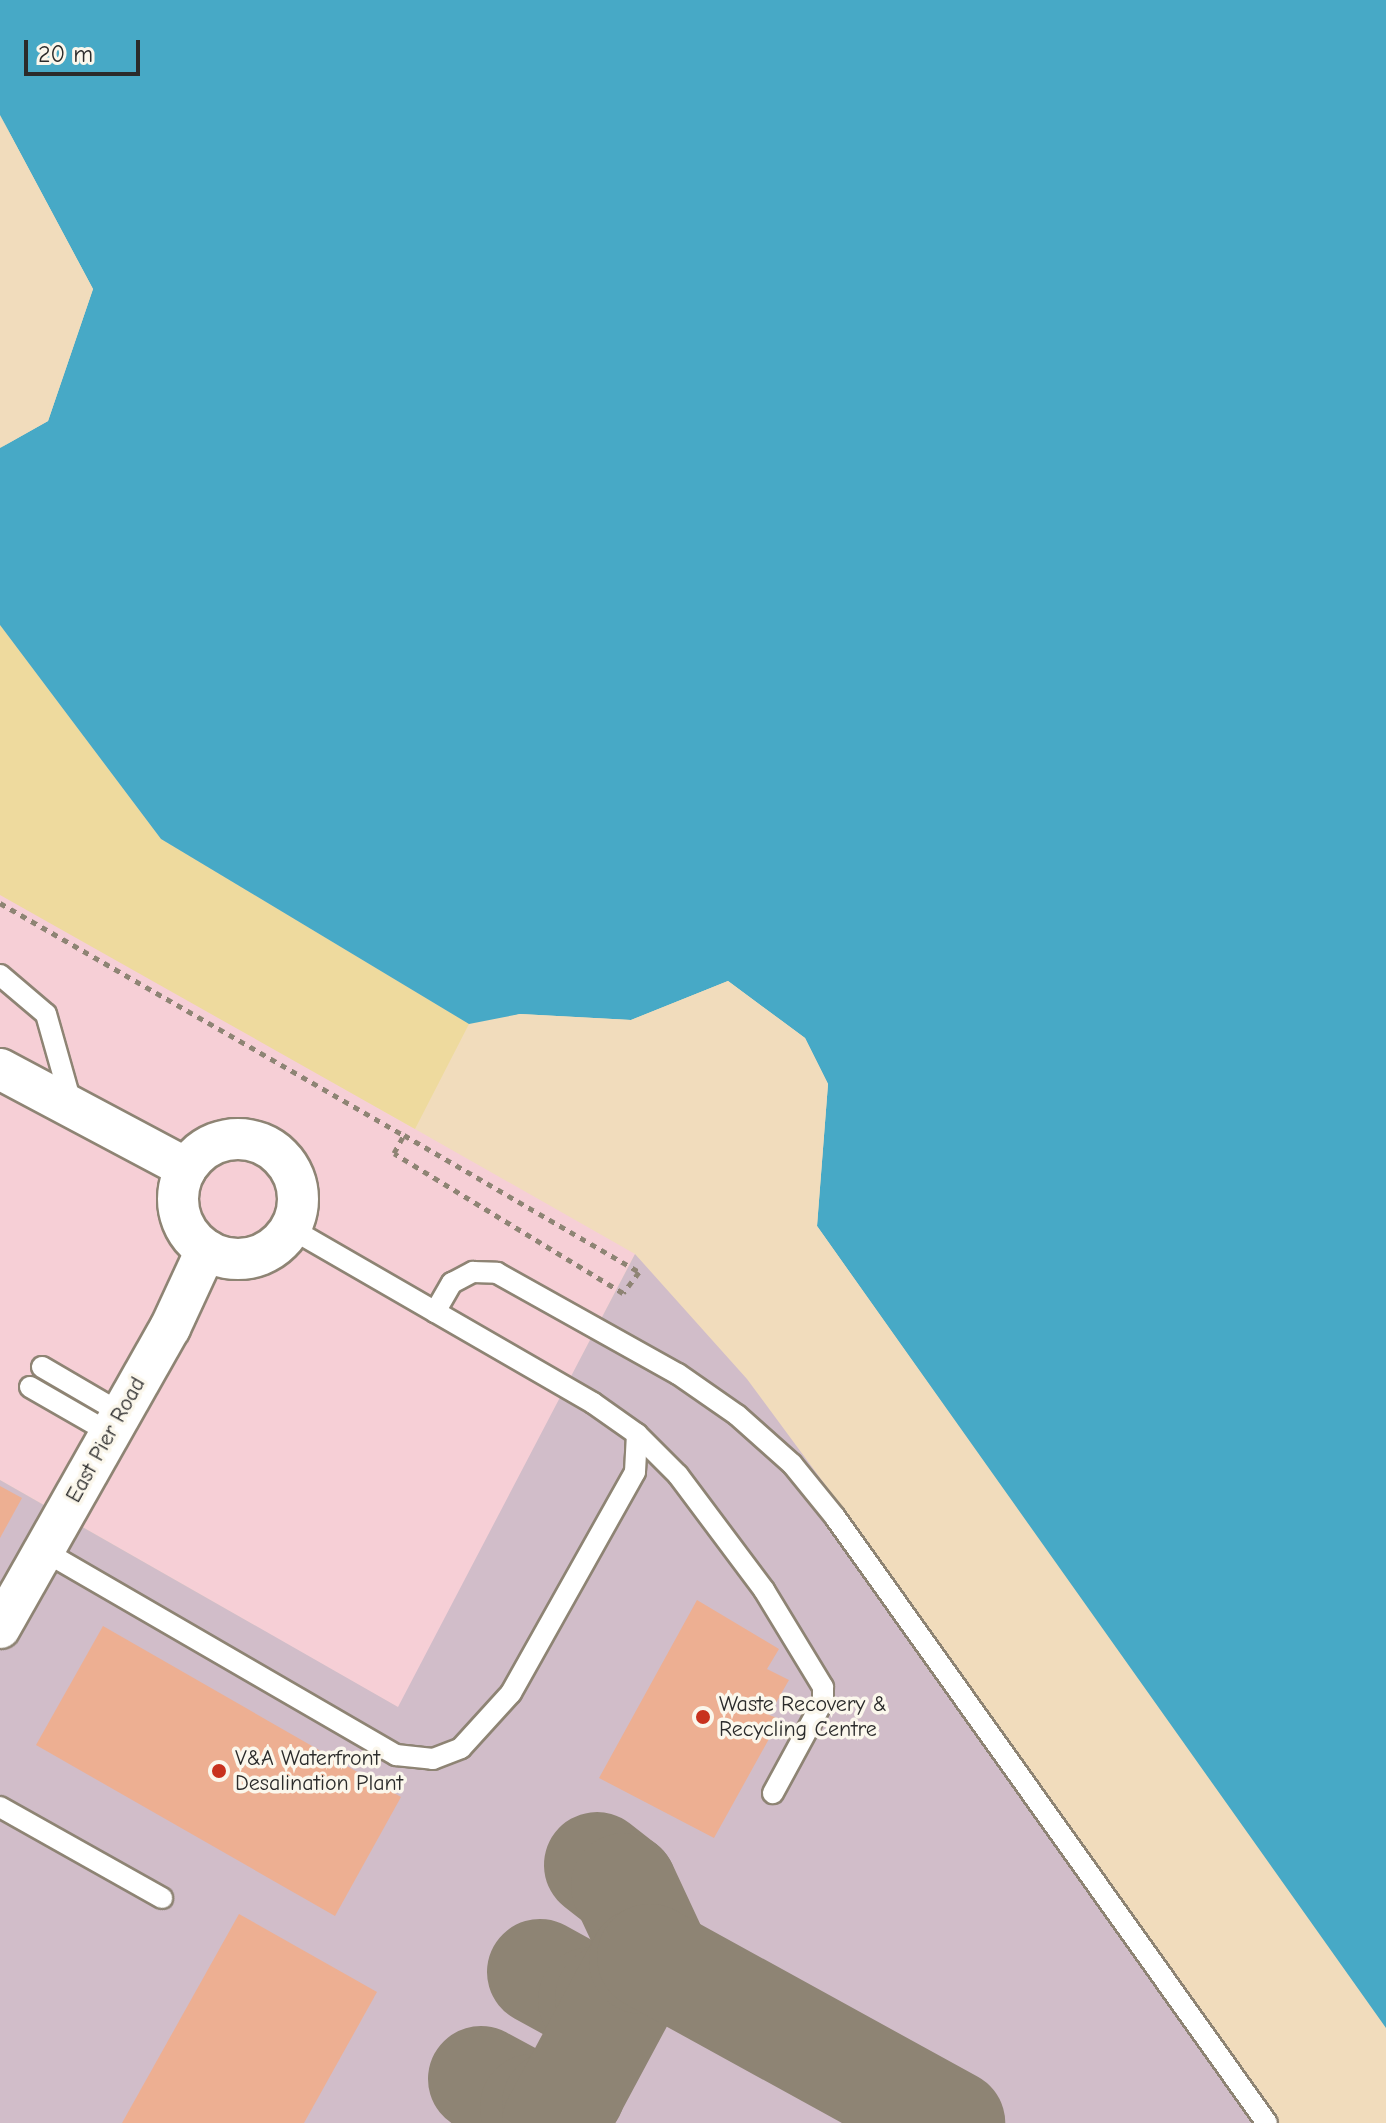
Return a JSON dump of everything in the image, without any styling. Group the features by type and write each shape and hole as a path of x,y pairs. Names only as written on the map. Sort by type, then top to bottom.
{"street":[{"path":"0,1069 186,1168"},
{"path":"217,1142 258,1142 276,1152 296,1188 290,1228 278,1243 244,1259 206,1250 182,1222 179,1186 186,1168 217,1142"},
{"name":"East Pier Road","path":"0,1628 115,1423 206,1250"}],"lane":[{"path":"0,975 46,1014 74,1111"},
{"path":"290,1228 637,1434 704,1507 818,1674 823,1701 773,1793"},
{"path":"435,1312 452,1283 473,1272 497,1273 678,1374 737,1415 792,1464 835,1517 1267,2123"},
{"path":"42,1367 115,1423"},
{"path":"30,1387 115,1423"},
{"path":"44,1551 396,1755 418,1759 447,1756 475,1736 511,1693 635,1472 637,1434"},
{"path":"0,1807 162,1898"}],"path":[{"path":"0,903 404,1135 639,1272 623,1293 394,1153 404,1135"}],"shaded area":[{"path":"0,893 635,1254 399,1708 0,1480"},
{"path":"635,1254 747,1379 860,1532 1260,2123 0,2123 0,1480 398,1707"}],"sand":[{"path":"0,625 161,839 469,1024 415,1129 0,895"}],"water":[{"path":"0,0 1386,0 1386,2028 817,1226 828,1084 805,1038 728,981 631,1020 520,1014 469,1024 161,839 0,625 0,448 48,421 93,289 0,115"}],"pier":[{"path":"0,115 93,289 48,421 0,448 45,419 88,289"},
{"path":"728,981 805,1038 828,1084 817,1226 1386,2032 813,1228 824,1085 802,1041 728,986 631,1024 521,1018 467,1028 520,1014 631,1020"}],"building":[{"path":"0,1486 22,1498 0,1538"},
{"name":"Waste Recovery & Recycling Centre","path":"697,1600 779,1649 767,1669 789,1680 769,1715 780,1719 714,1838 599,1778"},
{"name":"V&A Waterfront Desalination Plant","path":"103,1626 401,1797 335,1916 36,1745"},
{"path":"239,1914 377,1992 304,2123 122,2123"}],"taxiway":[{"path":"597,1865 624,1886 658,1959"},
{"path":"555,2123 642,1961 650,1957 952,2123"},
{"path":"540,1972 591,2000 608,1998 629,1985"},
{"path":"481,2079 533,2107 555,2104 572,2092"}],"place":[{"name":"Waste Recovery & Recycling Centre","path":"703,1717"},
{"name":"V&A Waterfront Desalination Plant","path":"219,1771"}]}
